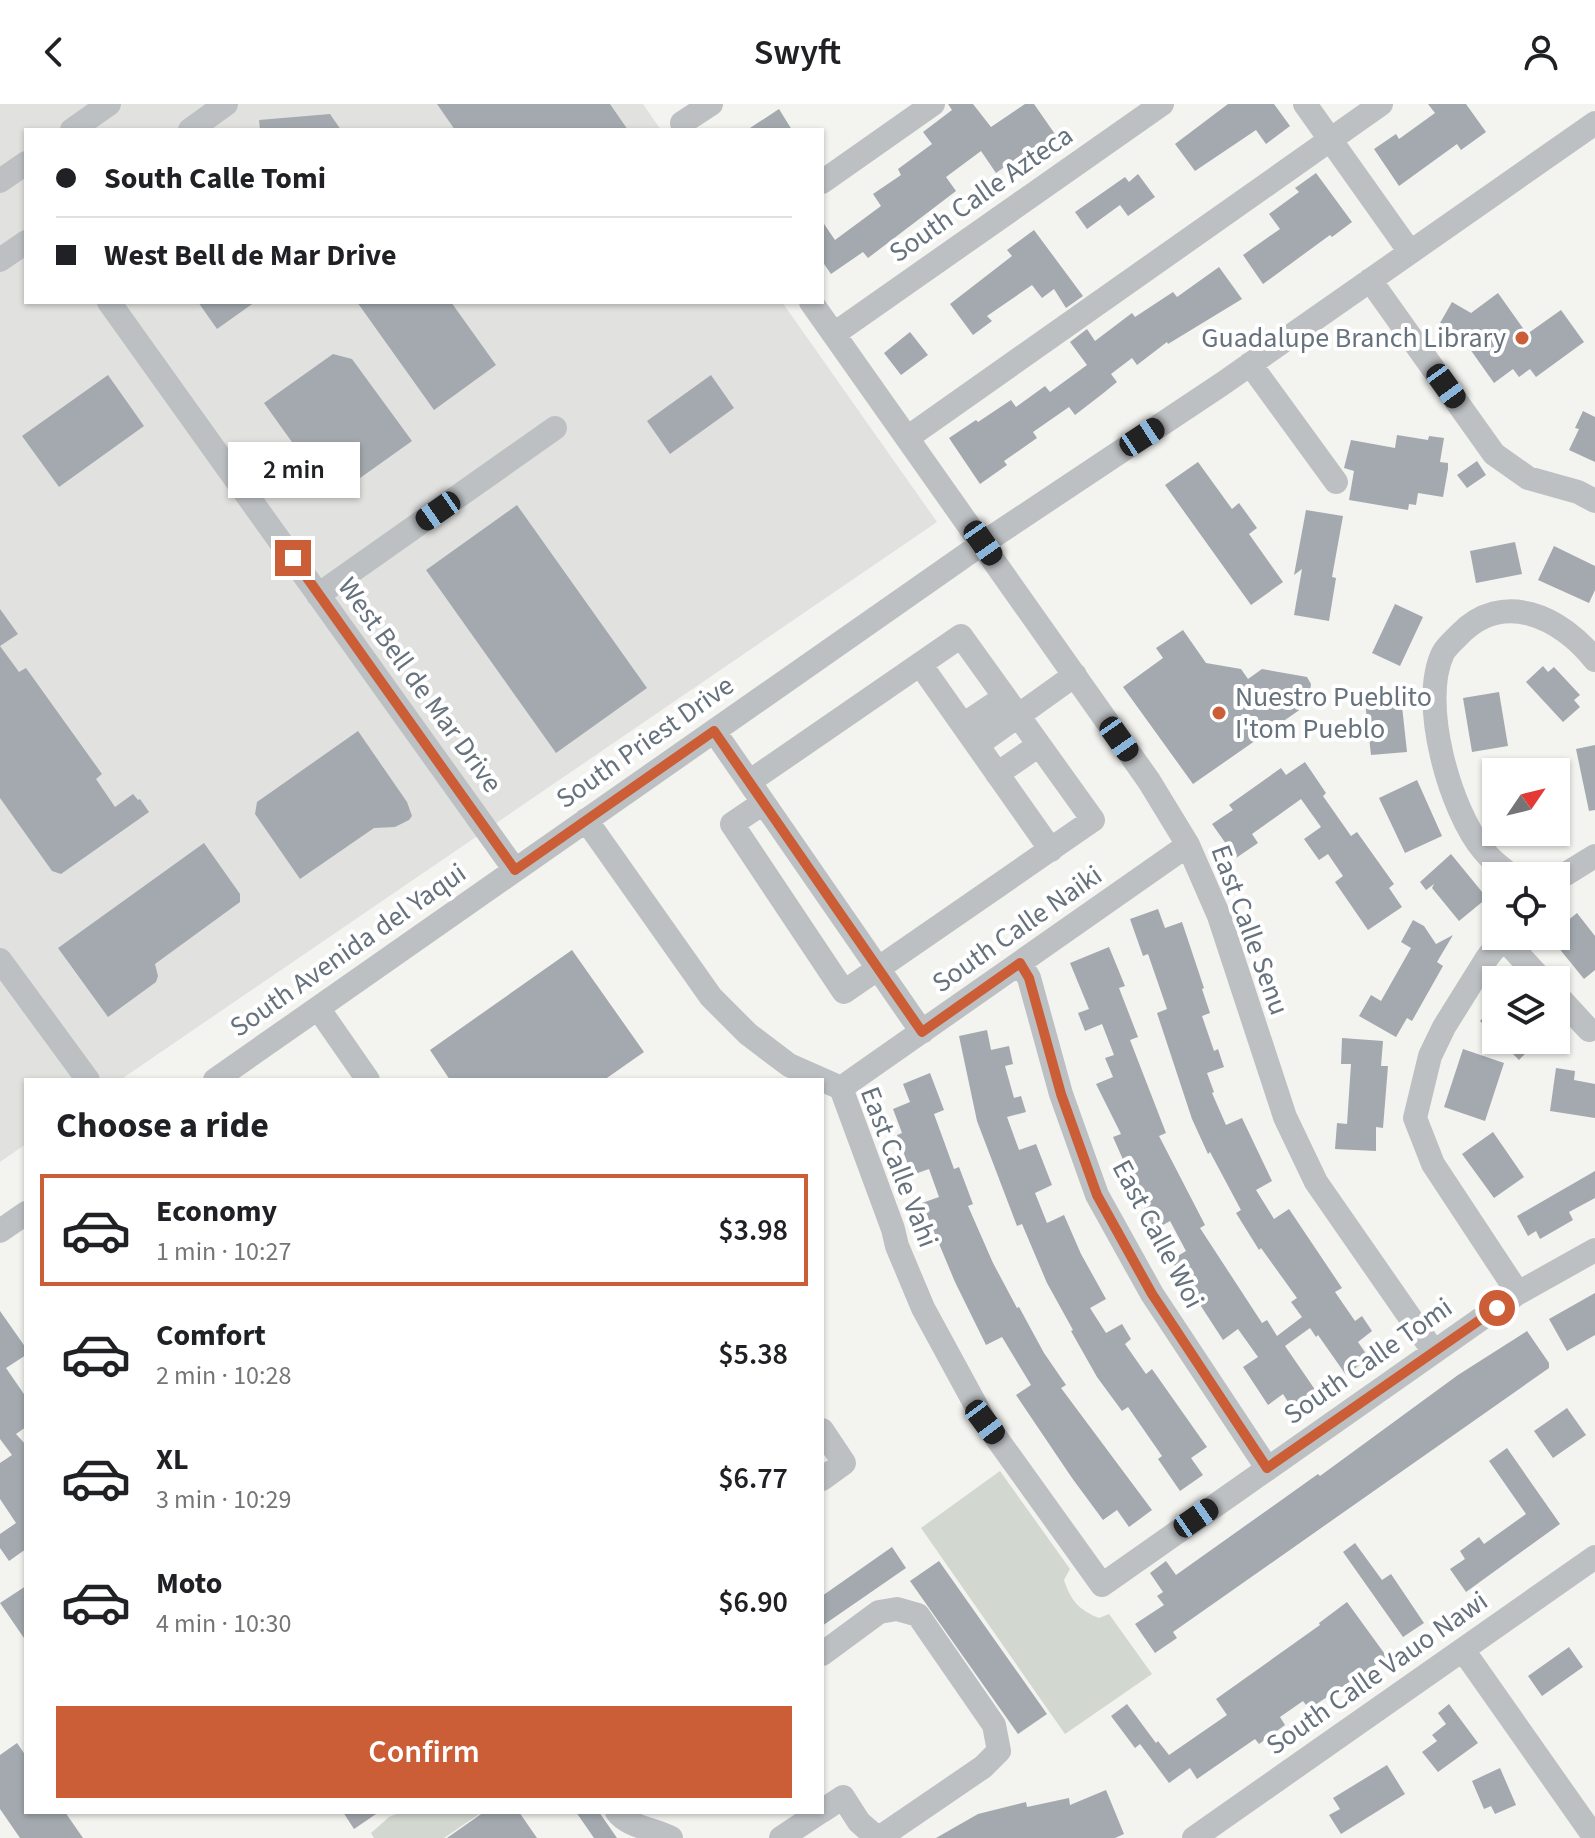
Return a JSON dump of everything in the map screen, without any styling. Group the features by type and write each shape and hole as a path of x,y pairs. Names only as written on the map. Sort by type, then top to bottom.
{"street":[{"path":"75,128 109,104"},
{"path":"196,118 226,104"},
{"path":"680,119 711,104"},
{"path":"824,181 933,104"},
{"name":"South Calle Azteca","path":"834,334 1162,104"},
{"path":"1305,104 1410,252"},
{"path":"907,438 1381,104"},
{"path":"983,543 1250,364 1595,123"},
{"path":"0,181 24,164"},
{"path":"0,260 24,243"},
{"path":"1370,280 1494,454 1528,478 1578,492 1595,501"},
{"name":"West Bell de Mar Drive","path":"110,304 515,870"},
{"name":"East Calle Senu","path":"812,304 1149,781 1188,845 1219,916 1285,1117 1316,1182 1434,1352"},
{"path":"1250,364 1336,482"},
{"path":"318,595 555,428"},
{"name":"South Priest Drive","path":"515,870 983,543"},
{"path":"1495,862 1483,851 1453,797 1436,724 1434,692 1443,652 1472,622 1495,613 1531,613 1562,626 1595,660"},
{"path":"749,782 961,636 1093,820 844,992 732,824 763,803"},
{"path":"920,664 1051,850"},
{"path":"970,735 1011,706 1075,675"},
{"path":"714,731 922,1032"},
{"path":"997,774 1039,745"},
{"name":"East Calle Vahi","path":"586,820 711,997 748,1034 789,1065 818,1078"},
{"name":"South Calle Naiki","path":"841,1088 1188,845"},
{"path":"1570,871 1595,856"},
{"name":"South Avenida del Yaqui","path":"218,1078 515,870"},
{"path":"1493,950 1444,1027 1430,1056 1424,1069 1415,1118 1433,1164 1518,1293"},
{"path":"1515,950 1529,966"},
{"path":"0,960 87,1078"},
{"name":"East Calle Woi","path":"1020,963 1029,978 1061,1094 1097,1195 1152,1294 1267,1468"},
{"path":"318,1008 367,1078"},
{"path":"1570,1009 1589,1030"},
{"name":"East Calle Vahi","path":"824,1080 841,1088 897,1246 923,1308 952,1365 985,1422 1102,1585"},
{"path":"0,1231 24,1214"},
{"name":"South Calle Tomi","path":"1102,1585 1518,1293 1595,1250"},
{"path":"824,1433 844,1463 824,1478"},
{"name":"South Calle Vauo Nawi","path":"1194,1838 1595,1557"},
{"path":"824,1653 879,1612 897,1609 918,1615 994,1725 999,1751 983,1767 882,1836 875,1836 859,1822 843,1797 824,1809"},
{"path":"1463,1650 1595,1838"},
{"path":"619,1814 623,1819 665,1827"},
{"path":"781,1838 817,1814"}],"shaded area":[{"path":"0,104 643,104 660,128 24,128 24,304 783,304 937,522 123,1078 24,1078 24,1145 0,1162"},
{"path":"1000,1471 1070,1569 1064,1580 1073,1599 1086,1612 1099,1618 1109,1614 1152,1674 1065,1734 921,1528"},
{"path":"396,1814 479,1814 444,1838 374,1838 371,1833"}],"building":[{"path":"437,104 610,104 627,128 454,128"},
{"path":"948,104 973,104 991,127 1025,104 1034,104 1057,137 1034,153 1031,148 996,173 981,151 946,177 956,191 868,258 863,252 831,274 824,264 824,224 835,240 881,206 873,194 901,175 898,169 932,144 923,132 952,110"},
{"path":"1228,104 1274,104 1290,126 1266,144 1256,130 1195,171 1175,144"},
{"path":"1428,104 1466,104 1486,132 1461,150 1457,144 1399,186 1374,149 1396,134 1399,139 1435,113"},
{"path":"779,109 791,128 750,128"},
{"path":"330,114 340,128 260,128 259,120"},
{"path":"1316,173 1352,222 1263,284 1243,255 1280,229 1269,214 1299,192 1295,188"},
{"path":"1138,174 1155,197 1128,216 1120,205 1087,229 1075,212 1125,177 1129,182"},
{"path":"1034,230 1083,296 1066,308 1054,289 1042,298 1032,285 987,316 992,321 973,335 950,304 1012,256 1007,250"},
{"path":"1219,267 1242,299 1167,342 1137,365 1132,358 1111,374 1117,382 1075,415 1069,407 1033,432 1037,438 1004,461 1007,465 980,484 949,438 1011,400 1016,407 1045,386 1050,392 1087,365 1070,342 1087,329 1095,341 1132,313 1135,317 1173,292 1177,297"},
{"name":"Guadalupe Branch Library","path":"1498,293 1527,334 1561,310 1584,342 1536,377 1530,369 1519,377 1513,369 1494,383 1460,335 1440,323 1452,302 1471,313"},
{"path":"199,304 252,304 217,329"},
{"path":"358,304 452,304 496,365 434,410"},
{"path":"910,332 928,355 901,375 884,353"},
{"path":"333,354 352,359 412,441 332,498 264,403"},
{"path":"108,375 144,426 59,487 22,436"},
{"path":"711,375 734,408 670,454 647,421"},
{"path":"1583,411 1595,417 1595,462 1569,450"},
{"path":"1397,435 1428,440 1429,436 1444,438 1440,462 1448,463 1448,469 1443,497 1418,493 1416,505 1409,504 1408,510 1349,500 1354,471 1344,468 1351,440 1395,448"},
{"path":"1477,461 1486,475 1467,488 1457,475"},
{"path":"1198,462 1232,509 1239,503 1257,528 1249,534 1283,582 1251,605 1165,485"},
{"path":"517,505 647,688 556,753 426,570"},
{"path":"1306,510 1343,516 1332,577 1336,578 1329,621 1294,615 1302,569 1294,575"},
{"path":"1515,542 1522,574 1476,583 1470,551"},
{"path":"1554,546 1595,566 1595,590 1589,603 1538,580"},
{"path":"1395,604 1423,617 1400,666 1372,653"},
{"path":"0,609 18,634 0,646"},
{"name":"Nuestro Pueblito I'tom Pueblo","path":"1183,630 1206,663 1241,669 1248,679 1262,669 1307,677 1311,684 1308,704 1193,784 1123,687 1163,658 1156,648"},
{"path":"0,646 19,672 26,668 102,774 96,779 115,807 133,794 149,812 61,874 52,871 0,798"},
{"path":"1543,666 1548,672 1554,667 1580,695 1574,700 1580,707 1563,722 1526,682"},
{"path":"1499,692 1508,746 1472,752 1463,698"},
{"path":"1401,697 1407,752 1371,755 1365,701"},
{"path":"358,731 407,802 412,816 395,827 374,828 300,879 255,814 257,802"},
{"path":"1595,745 1595,810 1589,811 1576,749"},
{"path":"1305,762 1326,793 1323,796 1351,836 1357,832 1394,884 1389,888 1402,907 1368,930 1335,882 1343,876 1328,854 1319,860 1304,839 1321,827 1301,799 1252,834 1258,843 1236,858 1212,824 1233,810 1229,805 1281,768 1286,775"},
{"path":"1417,780 1442,836 1405,853 1379,798"},
{"path":"204,843 240,894 240,902 155,964 156,982 108,1017 58,948"},
{"path":"1451,854 1482,892 1482,902 1459,921 1432,888 1434,884 1426,890 1420,882"},
{"path":"1158,909 1165,928 1182,922 1210,1013 1202,1016 1214,1051 1218,1049 1224,1067 1207,1073 1212,1093 1226,1125 1242,1118 1272,1181 1256,1190 1274,1219 1289,1209 1342,1288 1335,1292 1355,1321 1362,1316 1372,1331 1358,1342 1369,1358 1346,1375 1310,1328 1285,1346 1318,1394 1294,1411 1283,1394 1268,1405 1243,1367 1258,1357 1238,1329 1223,1340 1171,1260 1186,1251 1170,1221 1154,1230 1113,1137 1121,1134 1096,1084 1113,1077 1105,1058 1114,1055 1102,1024 1085,1031 1078,1013 1089,1009 1070,963 1109,947 1125,986 1119,988 1138,1037 1130,1040 1166,1133 1159,1136 1205,1225 1200,1228 1262,1323 1267,1320 1277,1336 1302,1317 1291,1302 1297,1298 1261,1248 1259,1250 1236,1213 1241,1210 1210,1152 1208,1154 1192,1119 1157,1013 1167,1009 1148,954 1143,956 1130,919"},
{"path":"1577,913 1595,936 1595,970 1584,979 1560,950 1570,950 1570,919"},
{"path":"1413,920 1424,926 1436,944 1453,935 1437,962 1443,966 1412,1021 1407,1018 1396,1037 1359,1016 1371,995 1381,1001 1411,948 1401,942"},
{"path":"572,950 644,1052 607,1078 449,1078 430,1050"},
{"path":"987,1030 991,1050 1009,1046 1013,1064 1005,1066 1014,1098 1021,1096 1026,1112 1007,1117 1019,1150 1036,1144 1052,1185 1035,1193 1047,1223 1064,1215 1106,1299 1090,1308 1106,1333 1122,1324 1131,1339 1125,1344 1146,1374 1152,1369 1207,1447 1191,1458 1203,1475 1180,1491 1158,1459 1162,1456 1128,1407 1122,1411 1097,1377 1047,1283 1022,1224 1017,1226 977,1121 959,1036"},
{"path":"1342,1038 1383,1041 1381,1066 1388,1066 1383,1128 1376,1127 1376,1151 1335,1149 1337,1123 1347,1124 1351,1064 1341,1064"},
{"path":"1463,1049 1504,1063 1485,1121 1444,1107"},
{"path":"1556,1068 1575,1071 1574,1080 1595,1084 1595,1118 1550,1111"},
{"path":"930,1073 944,1110 934,1114 954,1169 959,1167 973,1204 968,1206 993,1263 1017,1308 1066,1385 1061,1388 1152,1510 1129,1527 1117,1510 1103,1520 1072,1478 1016,1395 1031,1385 1002,1337 986,1345 955,1282 922,1203 939,1197 929,1169 912,1175 897,1135 902,1133 893,1109 910,1102 903,1084"},
{"path":"1493,1132 1524,1177 1494,1198 1462,1154"},
{"path":"1595,1171 1595,1198 1569,1212 1573,1220 1540,1239 1536,1231 1528,1236 1517,1216"},
{"path":"1595,1293 1595,1335 1567,1351 1549,1319"},
{"path":"0,1311 24,1345 24,1356 6,1368 24,1394 24,1428 16,1434 24,1443 24,1550 9,1561 0,1548 0,1534 16,1523 0,1499 0,1463 12,1455 0,1439"},
{"path":"1527,1331 1549,1363 1549,1368 1173,1632 1177,1638 1155,1653 1135,1624 1164,1605 1157,1596 1163,1592 1150,1573 1166,1561 1176,1575 1318,1474 1320,1476 1458,1375"},
{"path":"1567,1408 1586,1435 1553,1458 1534,1431"},
{"path":"1507,1448 1560,1524 1466,1592 1450,1569 1465,1559 1460,1551 1479,1537 1484,1544 1526,1514 1489,1461"},
{"path":"1355,1543 1382,1580 1391,1574 1424,1623 1403,1637 1343,1552"},
{"path":"892,1547 906,1568 824,1625 824,1595"},
{"path":"939,1561 1047,1714 1018,1734 910,1581"},
{"path":"24,1587 24,1638 0,1603"},
{"path":"1347,1602 1387,1657 1309,1709 1303,1701 1280,1717 1285,1725 1259,1744 1255,1739 1197,1779 1190,1768 1169,1783 1140,1744 1135,1748 1111,1716 1127,1704 1156,1743 1158,1741 1169,1755 1227,1715 1216,1699 1320,1625"},
{"path":"1569,1647 1583,1667 1542,1696 1528,1676"},
{"path":"1449,1704 1478,1743 1438,1772 1422,1752 1437,1741 1432,1735 1446,1724 1438,1713"},
{"path":"17,1743 24,1753 24,1814 66,1814 83,1838 20,1838 0,1809 0,1755"},
{"path":"1387,1765 1405,1794 1341,1834 1329,1815 1340,1809 1333,1798"},
{"path":"1500,1768 1516,1805 1495,1814 1491,1806 1484,1809 1472,1781"},
{"path":"1106,1790 1124,1834 1115,1838 936,1838 978,1814 1026,1802 1027,1807 1069,1798 1070,1805"},
{"path":"344,1814 376,1814 354,1829"},
{"path":"481,1814 520,1814 537,1838 447,1838"},
{"path":"577,1814 600,1814 617,1838 594,1838"}],"place":[{"name":"Guadalupe Branch Library","path":"1522,338"},
{"name":"Nuestro Pueblito I'tom Pueblo","path":"1219,713"}],"route":[{"path":"293,558 515,870 714,731 922,1032 1020,963 1029,978 1061,1094 1097,1195 1152,1294 1267,1468 1497,1308"}]}
